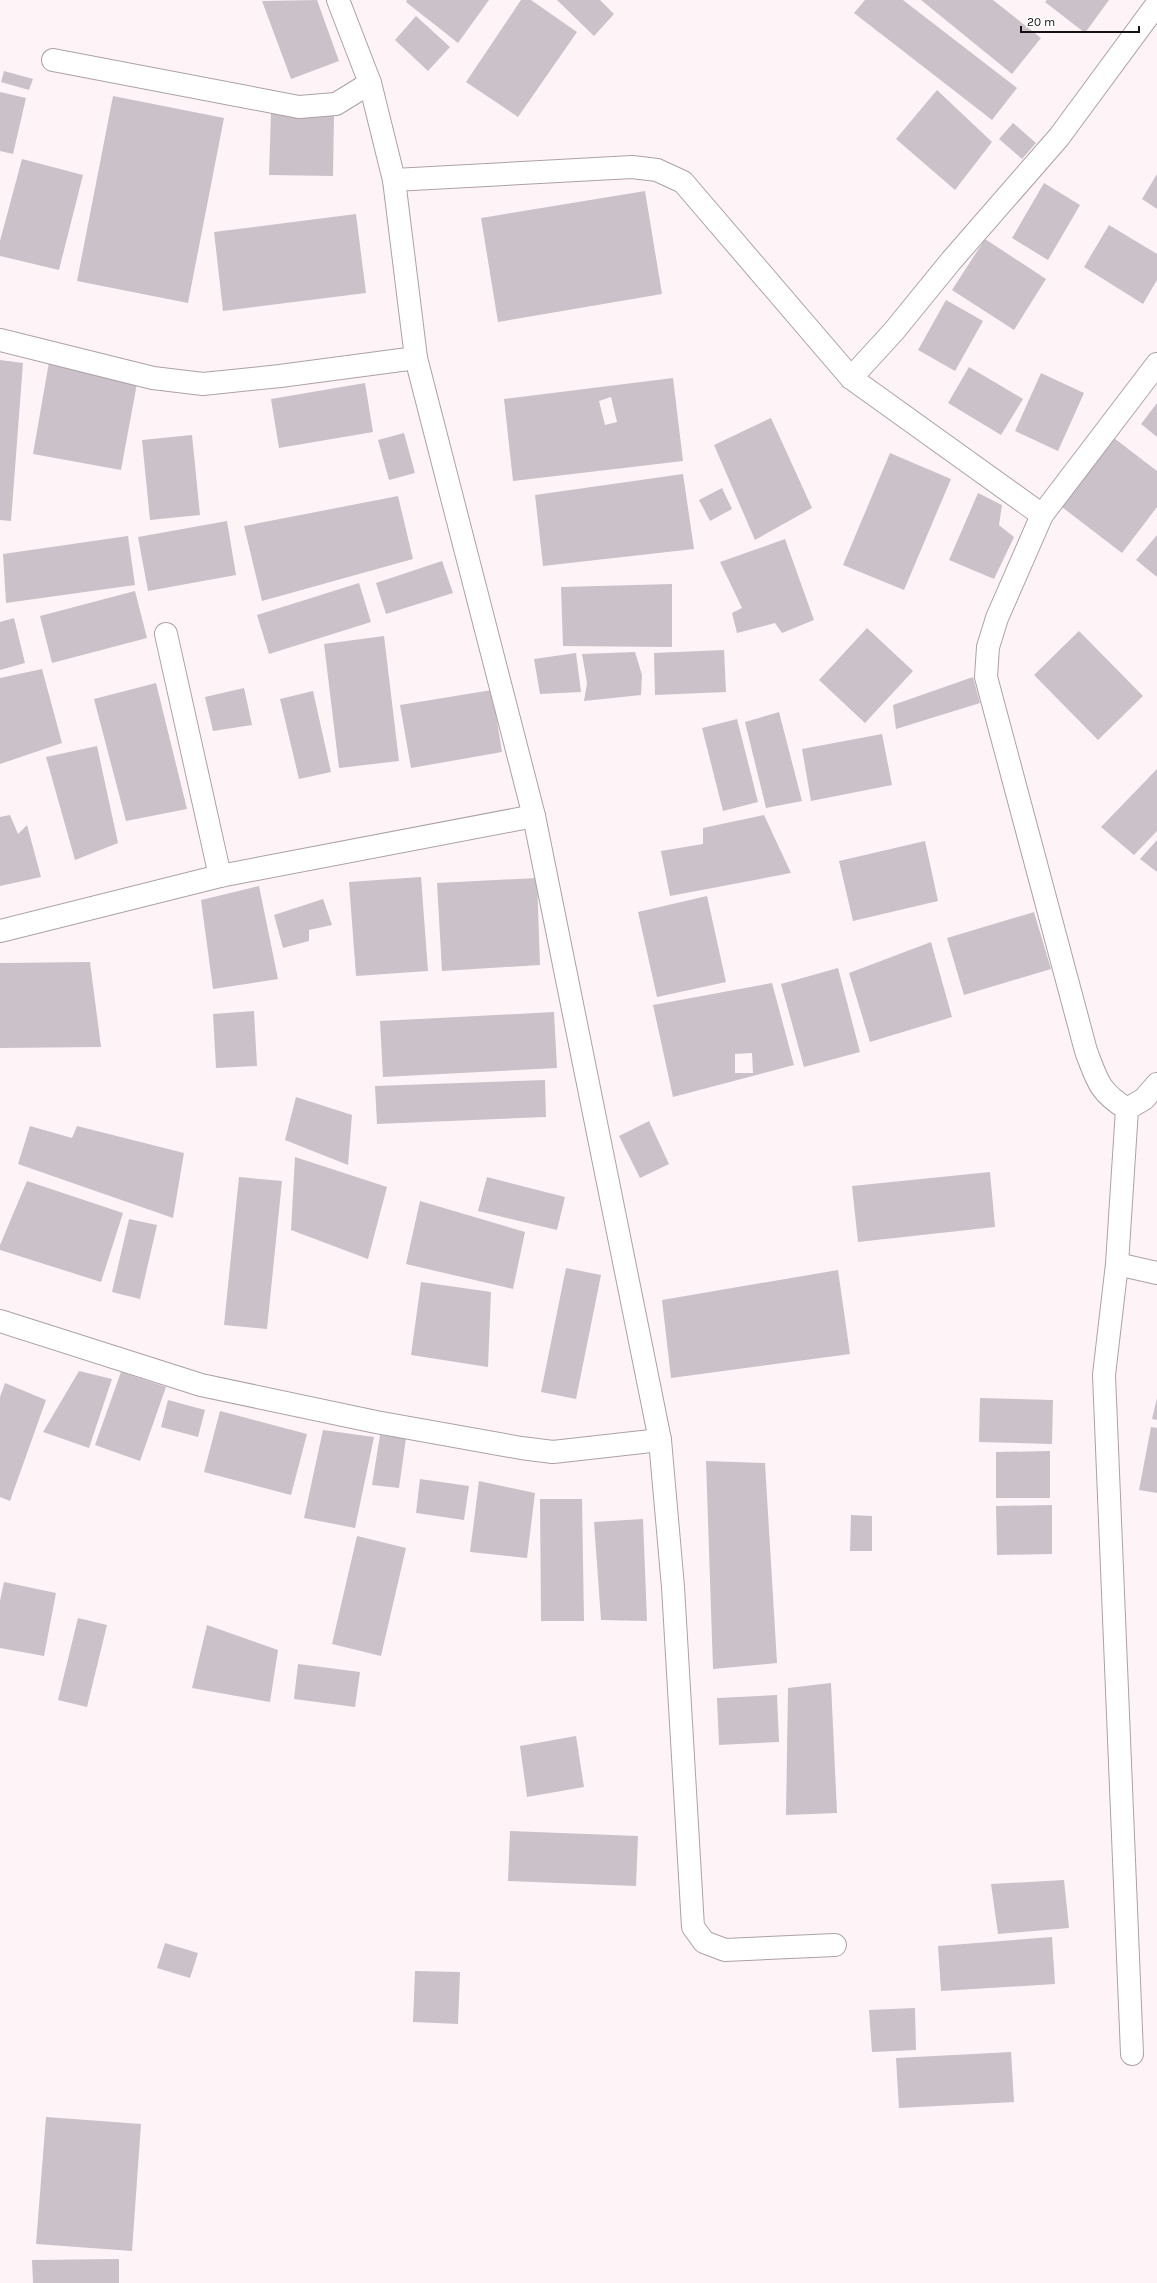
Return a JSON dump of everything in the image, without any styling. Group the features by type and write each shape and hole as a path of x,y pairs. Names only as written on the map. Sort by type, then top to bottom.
{"street":[{"path":"338,0 370,83 394,180 416,358 534,816 660,1440 673,1587 693,1927 704,1942 725,1950 835,1945"},
{"path":"851,378 894,332 951,261 1059,137 1157,4"},
{"path":"53,60 299,107 336,104 370,83"},
{"path":"394,180 632,167 657,170 683,182 851,378 1042,514"},
{"path":"0,340 153,378 203,384 280,376 416,358"},
{"path":"1127,1109 1109,1098 1096,1078 1086,1051 986,677 988,647 997,618 1042,514 1157,364"},
{"path":"166,634 220,876"},
{"path":"0,931 220,876 534,816"},
{"path":"1127,1109 1144,1099 1157,1084"},
{"path":"1127,1109 1117,1264 1104,1375 1132,2054"},
{"path":"1117,1264 1157,1273"},
{"path":"0,1321 201,1385 376,1422 521,1448 553,1452 660,1440"}],"building":[{"path":"317,0 339,61 291,79 262,1"},
{"path":"407,0 489,0 458,43 406,2"},
{"path":"521,0 531,0 577,32 518,117 466,82"},
{"path":"557,0 600,0 614,14 594,36"},
{"path":"865,0 903,0 1017,88 992,120 854,13"},
{"path":"921,0 993,0 1041,38 1012,74"},
{"path":"1047,0 1109,0 1085,33 1045,2"},
{"path":"416,16 450,47 428,71 395,40"},
{"path":"4,71 33,79 29,90 1,82"},
{"path":"937,90 992,142 955,190 896,139"},
{"path":"0,92 26,98 13,154 0,151"},
{"path":"113,96 224,118 188,303 77,281"},
{"path":"271,113 334,115 333,176 269,175"},
{"path":"1013,123 1036,143 1022,159 999,139"},
{"path":"22,159 83,175 59,270 0,256 0,241"},
{"path":"1157,174 1157,209 1142,199"},
{"path":"1044,183 1080,205 1048,260 1012,238"},
{"path":"645,191 662,294 498,322 481,218"},
{"path":"356,214 366,293 223,311 214,232"},
{"path":"1109,225 1157,254 1157,280 1143,304 1084,267"},
{"path":"985,239 1046,279 1014,330 952,290"},
{"path":"946,300 983,321 955,371 918,350"},
{"path":"0,360 23,363 11,521 0,520"},
{"path":"49,362 138,378 121,470 33,454"},
{"path":"969,367 1023,399 1001,435 948,403"},
{"path":"1041,373 1084,393 1058,451 1015,431"},
{"path":"673,378 683,461 513,481 504,399","holes":["611,397 617,422 605,425 599,401"]},
{"path":"365,383 373,432 279,448 271,399"},
{"path":"1157,403 1157,437 1141,424"},
{"path":"771,418 812,508 755,540 714,445"},
{"path":"404,433 415,473 389,480 378,440"},
{"path":"192,435 200,515 150,520 142,440"},
{"path":"1110,435 1157,471 1157,507 1122,553 1058,504"},
{"path":"890,453 951,479 904,590 843,565"},
{"path":"683,474 694,549 543,566 535,495"},
{"path":"722,488 732,509 710,521 699,500"},
{"path":"978,493 1002,505 999,525 1014,537 994,579 949,560"},
{"path":"398,496 413,559 262,601 244,526"},
{"path":"227,521 236,575 148,591 138,537"},
{"path":"1157,535 1157,577 1136,560"},
{"path":"128,536 135,585 6,603 3,554"},
{"path":"785,539 814,620 782,633 775,623 737,633 732,613 742,608 720,562"},
{"path":"442,561 453,593 386,614 376,583"},
{"path":"359,583 371,622 269,654 257,615"},
{"path":"672,584 672,647 563,646 561,587"},
{"path":"135,591 147,638 52,663 40,616"},
{"path":"14,618 25,663 0,670 0,622"},
{"path":"867,628 913,671 865,723 819,680"},
{"path":"1079,631 1143,696 1098,740 1034,675"},
{"path":"384,636 399,761 339,768 324,644"},
{"path":"724,650 726,692 655,695 654,653"},
{"path":"635,652 642,675 641,695 584,701 587,683 582,654"},
{"path":"576,653 581,692 540,694 534,659"},
{"path":"42,669 62,743 0,764 0,678"},
{"path":"973,677 980,703 896,729 893,705"},
{"path":"156,683 187,809 126,821 94,699"},
{"path":"244,688 252,725 213,731 205,697"},
{"path":"492,690 502,752 411,768 400,705"},
{"path":"313,691 331,772 299,779 280,699"},
{"path":"779,712 802,801 766,808 745,722"},
{"path":"737,719 758,802 723,811 702,728"},
{"path":"882,734 892,785 811,801 802,749"},
{"path":"97,746 118,843 75,860 46,757"},
{"path":"1157,769 1157,831 1134,855 1101,827"},
{"path":"10,815 18,834 27,825 41,877 0,886 0,817"},
{"path":"764,815 791,873 670,896 661,851 703,844 703,828"},
{"path":"1157,840 1157,872 1140,859"},
{"path":"925,841 938,901 853,921 839,861"},
{"path":"421,877 428,971 356,976 349,882"},
{"path":"537,878 540,965 442,971 437,883"},
{"path":"259,886 278,979 213,989 201,900"},
{"path":"707,896 726,982 657,997 638,912"},
{"path":"323,899 332,925 309,930 309,941 283,948 274,915"},
{"path":"1034,912 1051,969 964,995 947,938"},
{"path":"931,942 952,1017 870,1042 849,973"},
{"path":"90,962 101,1047 0,1048 0,963"},
{"path":"838,968 860,1052 804,1067 781,984"},
{"path":"772,983 794,1065 673,1097 653,1005","holes":["752,1053 753,1073 735,1073 735,1054"]},
{"path":"254,1011 257,1066 216,1068 213,1014"},
{"path":"554,1012 557,1068 383,1077 380,1021"},
{"path":"545,1080 546,1117 377,1124 375,1086"},
{"path":"296,1097 352,1115 348,1165 285,1140"},
{"path":"649,1121 669,1164 640,1178 619,1136"},
{"path":"30,1126 72,1138 77,1126 184,1153 173,1218 18,1164"},
{"path":"295,1157 387,1187 368,1259 291,1230"},
{"path":"990,1172 995,1227 858,1242 852,1186"},
{"path":"239,1177 282,1181 267,1329 224,1325"},
{"path":"487,1177 565,1197 557,1230 478,1211"},
{"path":"27,1181 123,1213 101,1282 0,1250 0,1245"},
{"path":"420,1201 525,1232 513,1289 406,1264"},
{"path":"129,1219 157,1225 140,1299 112,1292"},
{"path":"566,1268 601,1275 576,1399 541,1392"},
{"path":"838,1270 850,1354 671,1378 662,1300"},
{"path":"421,1282 491,1292 488,1367 411,1355"},
{"path":"79,1371 112,1379 89,1448 43,1432"},
{"path":"121,1372 166,1387 140,1461 95,1445"},
{"path":"5,1383 46,1400 10,1501 0,1497 0,1397"},
{"path":"980,1398 1053,1400 1052,1444 979,1442"},
{"path":"1157,1398 1157,1420 1152,1419"},
{"path":"168,1400 205,1410 198,1437 161,1427"},
{"path":"220,1411 307,1434 291,1495 204,1472"},
{"path":"1151,1427 1157,1428 1157,1493 1139,1490"},
{"path":"323,1430 374,1437 355,1528 304,1518"},
{"path":"380,1435 406,1438 399,1488 372,1485"},
{"path":"1050,1451 1050,1498 996,1498 996,1452"},
{"path":"706,1461 765,1463 777,1663 713,1669"},
{"path":"420,1479 469,1486 464,1520 416,1513"},
{"path":"479,1481 535,1493 527,1558 470,1552"},
{"path":"540,1499 582,1499 584,1621 541,1621"},
{"path":"1052,1505 1052,1554 997,1555 996,1506"},
{"path":"851,1515 872,1516 872,1551 850,1551"},
{"path":"643,1519 647,1621 601,1620 594,1522"},
{"path":"357,1536 406,1548 381,1656 332,1644"},
{"path":"4,1582 56,1593 44,1656 0,1648 0,1601"},
{"path":"78,1618 107,1625 87,1707 58,1700"},
{"path":"207,1625 278,1650 270,1702 192,1688"},
{"path":"298,1664 360,1672 355,1707 294,1699"},
{"path":"831,1683 837,1813 786,1815 788,1688"},
{"path":"777,1695 779,1742 719,1745 717,1698"},
{"path":"576,1736 584,1787 527,1797 520,1746"},
{"path":"510,1831 638,1836 636,1886 508,1881"},
{"path":"1064,1880 1069,1928 998,1934 991,1884"},
{"path":"1052,1937 1055,1984 941,1991 938,1946"},
{"path":"165,1943 198,1953 190,1978 157,1968"},
{"path":"415,1971 460,1972 458,2024 413,2022"},
{"path":"915,2008 916,2050 872,2052 869,2010"},
{"path":"1011,2052 1014,2102 899,2108 896,2058"},
{"path":"46,2117 141,2124 132,2251 36,2244"},
{"path":"119,2259 119,2283 33,2283 32,2260"}]}
